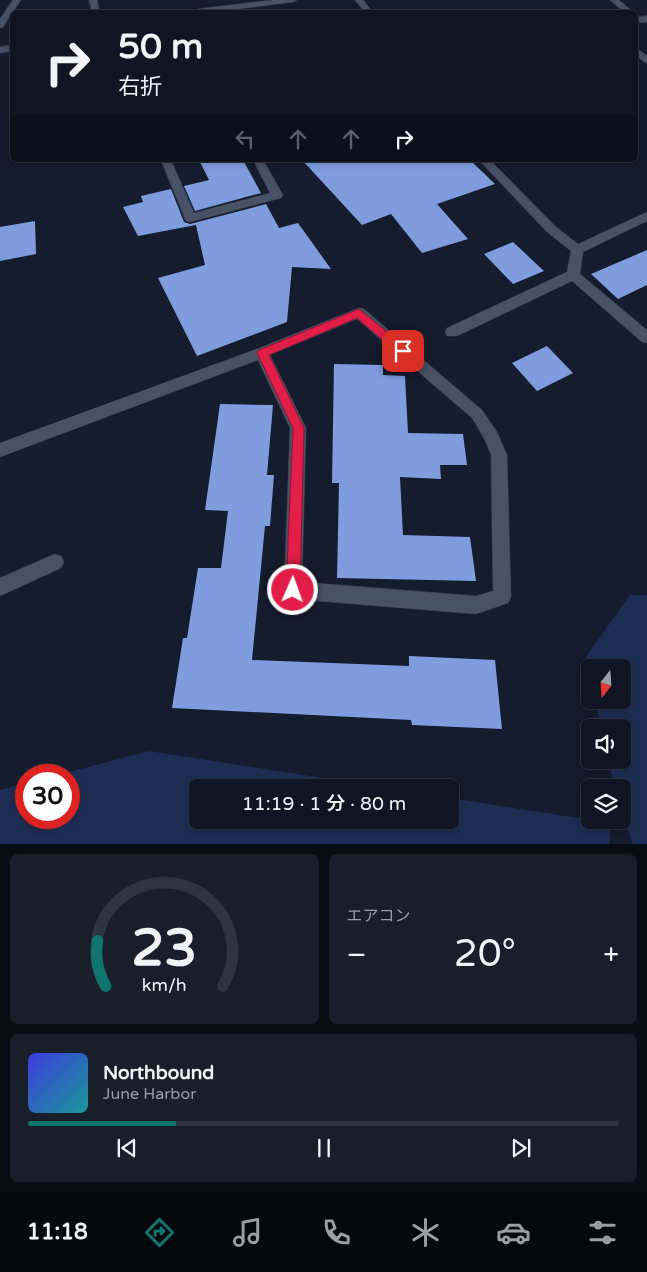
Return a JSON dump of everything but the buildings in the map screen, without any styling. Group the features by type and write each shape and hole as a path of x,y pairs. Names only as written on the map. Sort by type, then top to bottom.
{"street":[{"path":"214,10 293,0"},
{"path":"358,0 367,10"},
{"path":"614,0 626,10"},
{"path":"0,25 10,10"},
{"path":"167,162 190,218 277,195 259,162"},
{"path":"486,162 551,228 577,250"},
{"path":"577,250 647,216"},
{"path":"573,275 577,250"},
{"path":"452,332 573,275"},
{"path":"573,275 647,338"},
{"path":"0,450 262,353 359,313 477,414 492,436 499,455 502,597 476,605 293,590 298,428 262,353"},
{"path":"0,587 55,562"}],"shaded area":[{"path":"630,595 647,595 647,844 633,844 628,829 631,829 631,779 613,779 610,769 631,769 631,719 599,719 597,709 631,709 631,659 586,659"},
{"path":"149,751 329,779 189,779 189,829 459,829 459,799 581,819 581,829 609,829 610,844 0,844 0,790 15,786 15,829 80,829 80,769"}],"route":[{"path":"293,590 298,428 282,390 262,353 359,313 403,351"}]}
